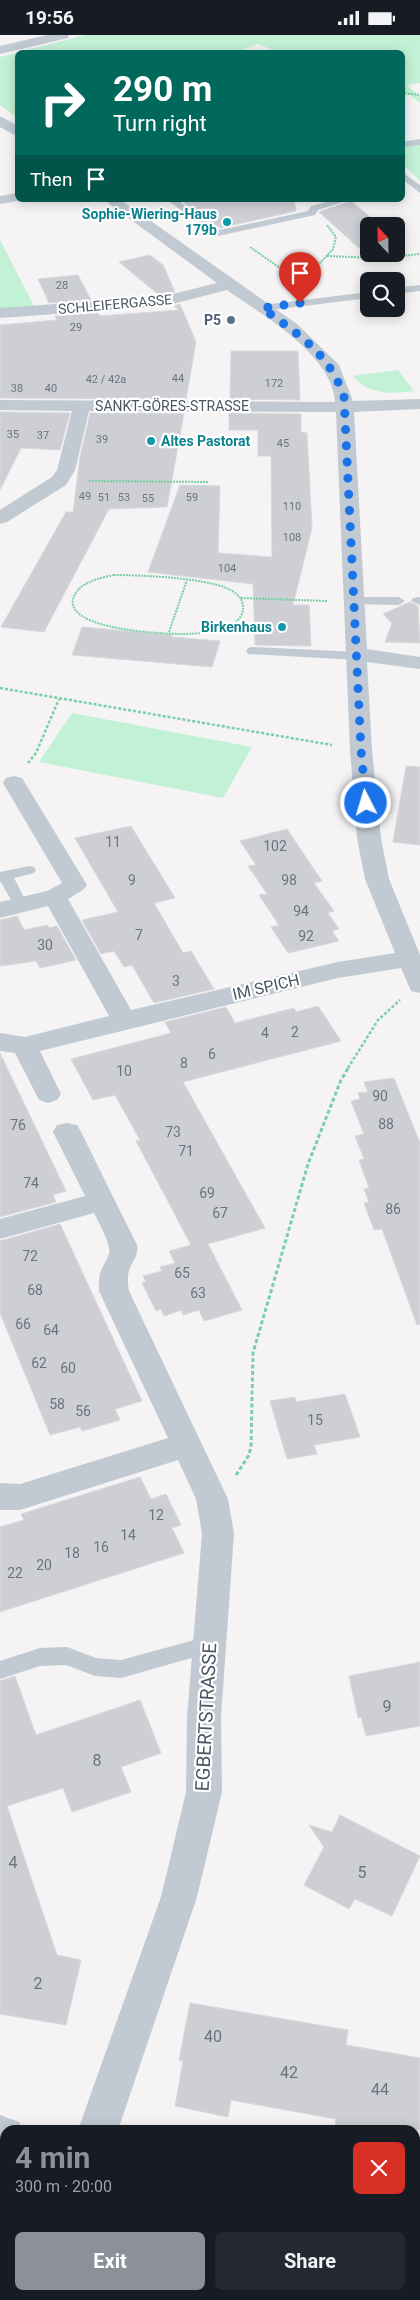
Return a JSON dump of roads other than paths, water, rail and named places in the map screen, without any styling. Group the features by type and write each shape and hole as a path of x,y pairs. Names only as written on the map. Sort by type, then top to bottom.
{"street":[{"path":"0,51 63,35"},
{"path":"0,120 15,131"},
{"path":"0,200 15,198"},
{"path":"119,202 228,285 291,328 325,359 333,369 342,388 345,407 361,750 369,838 377,879 420,984"},
{"name":"SCHLEIFERGASSE","path":"0,313 155,302 228,285"},
{"name":"SANKT-GÖRES-STRASSE","path":"0,405 345,407 420,404"},
{"path":"0,518 59,481 66,470 82,405"},
{"path":"357,655 420,663"},
{"path":"11,908 55,897 75,885 14,783"},
{"path":"55,897 124,1020"},
{"name":"IM SPICH","path":"12,1044 338,970 409,959"},
{"path":"12,1044 48,1094"},
{"name":"EGBERTSTRASSE","path":"67,1132 123,1245 124,1255 116,1265 113,1278 114,1291 212,1499 218,1533 204,1717 204,1792 179,1897 100,2125"},
{"path":"0,1229 102,1201"},
{"path":"0,1496 4,1498 20,1497 187,1445"}],"lane":[{"path":"405,144 420,142"},
{"path":"405,177 419,189"},
{"path":"405,191 419,189"},
{"path":"174,202 218,233 312,213 314,208 335,202"},
{"path":"405,290 420,288"},
{"path":"262,308 360,296"},
{"path":"355,601 399,601"},
{"path":"252,651 357,655"},
{"path":"11,908 3,876 29,870"},
{"path":"0,1670 40,1657 67,1656 95,1667 122,1669 209,1645"}],"place":[{"name":"Sophie-Wiering-Haus 179b","path":"227,222"},
{"name":"P5","path":"231,320"},
{"name":"Altes Pastorat","path":"151,441"},
{"name":"Birkenhaus","path":"282,627"}]}
